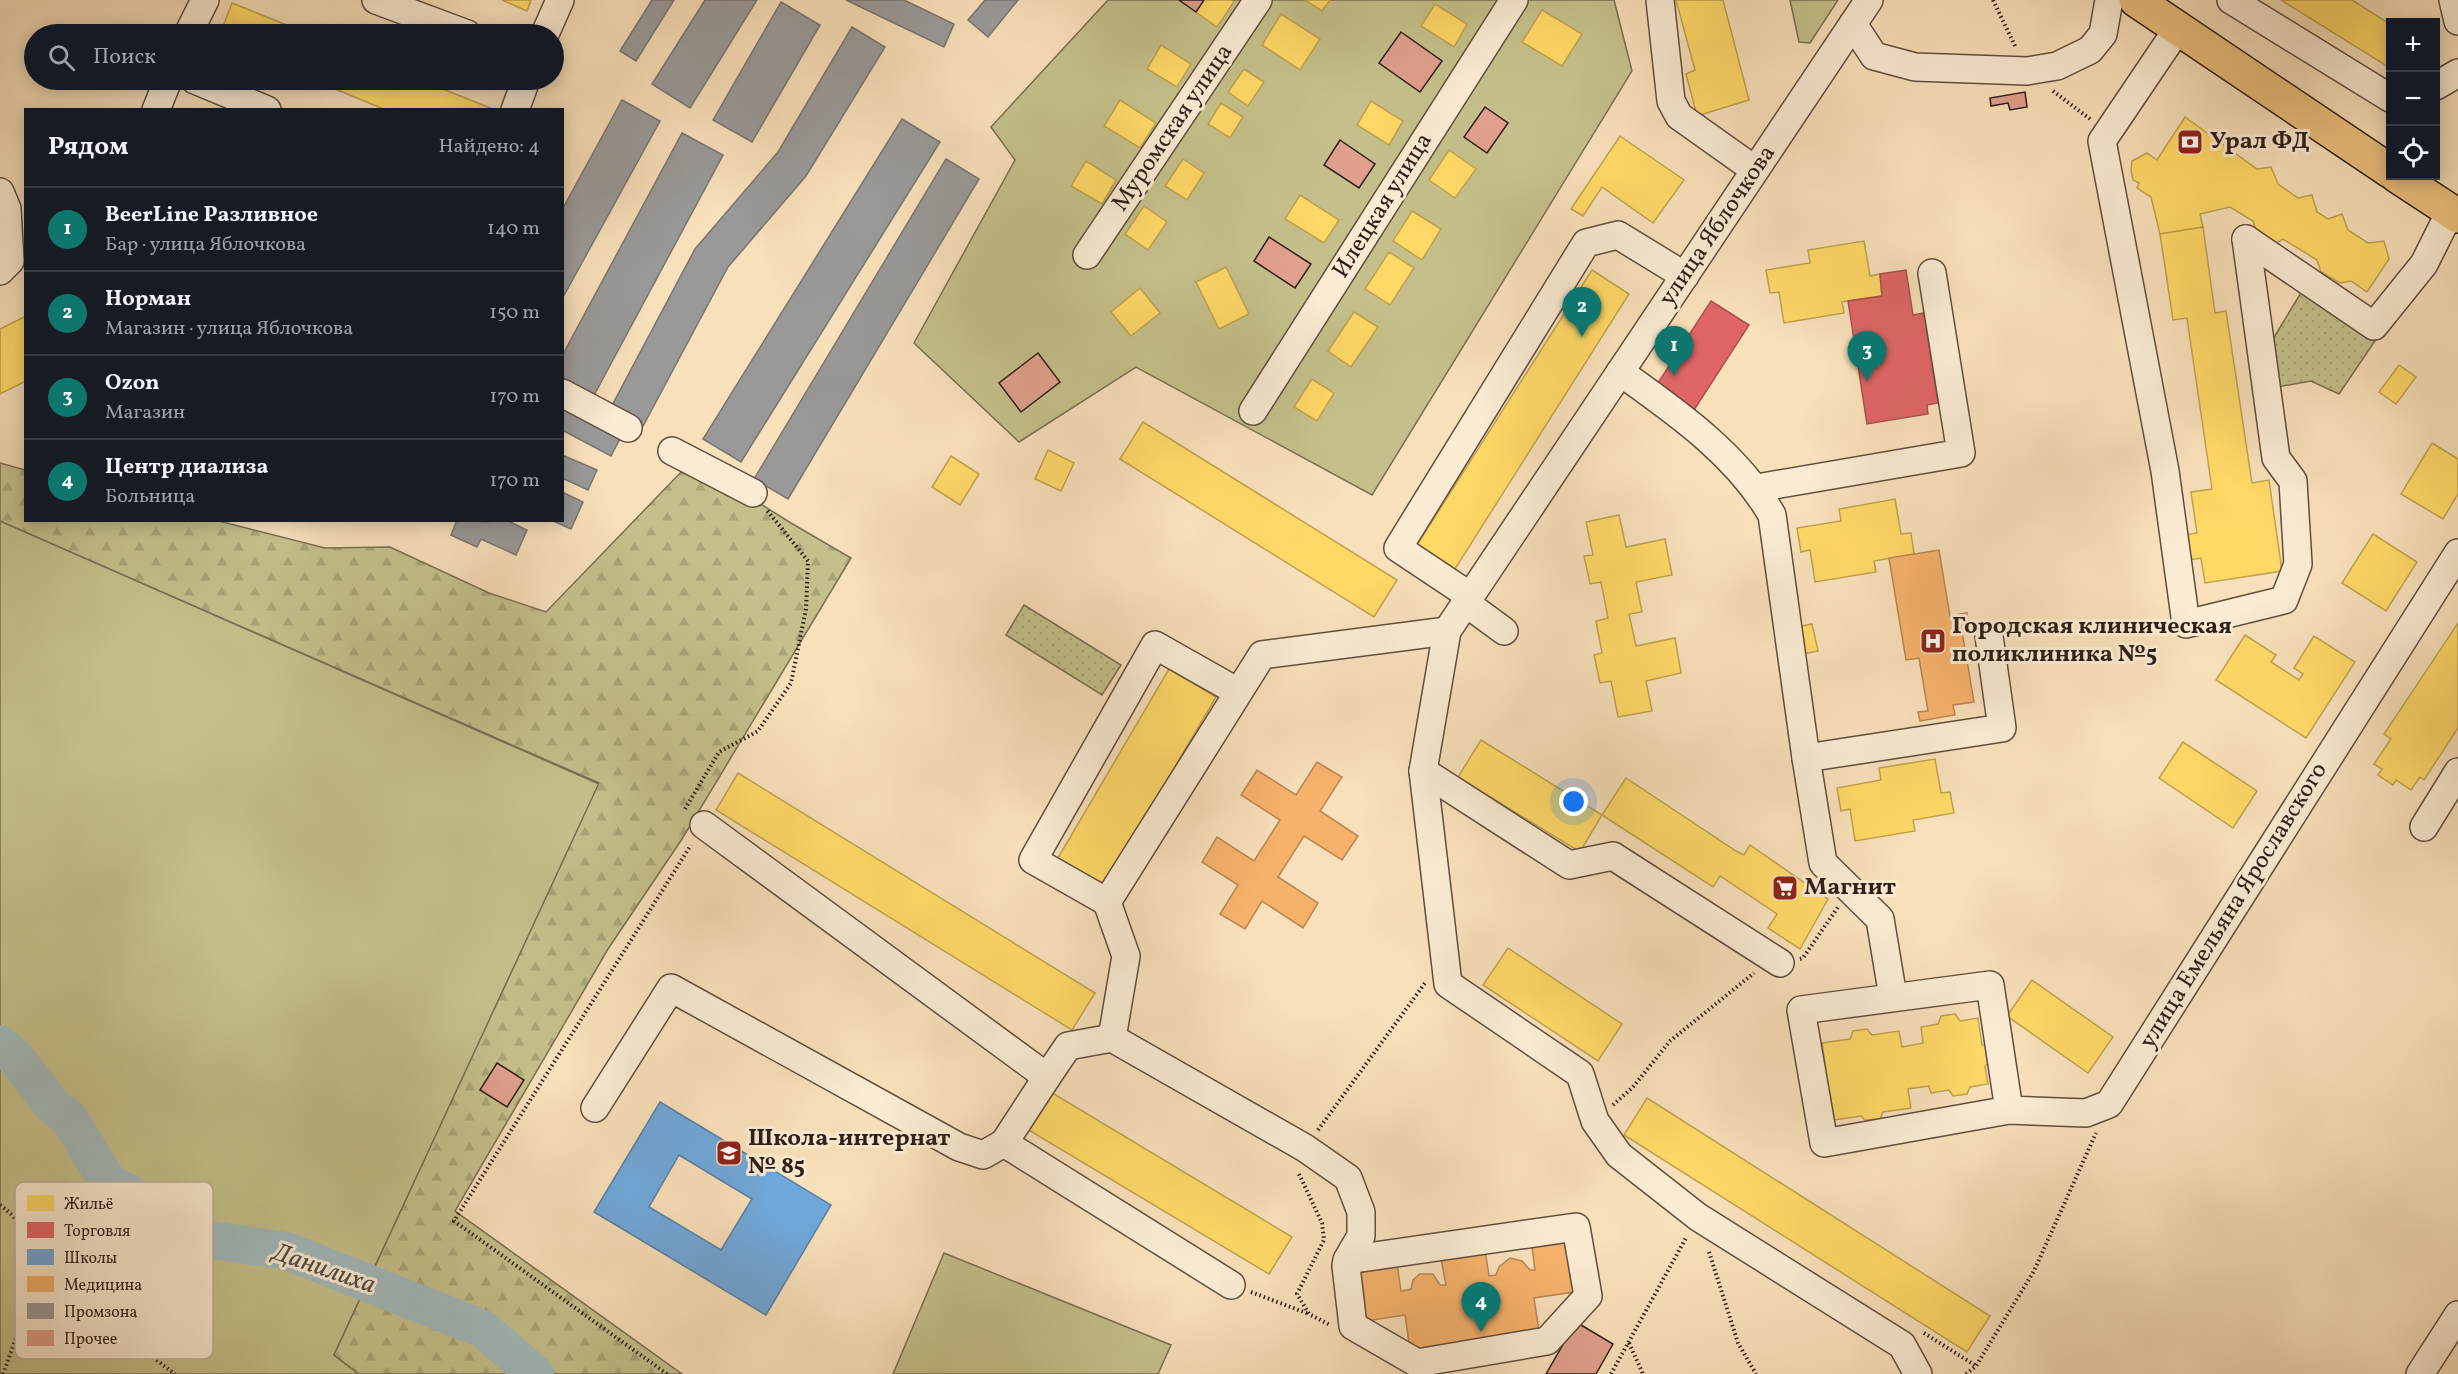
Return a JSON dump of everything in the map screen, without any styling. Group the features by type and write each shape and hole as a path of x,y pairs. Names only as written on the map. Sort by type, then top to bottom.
{"main road":[{"path":"2136,0 2386,168"},
{"path":"2403,180 2454,214"}],"street":[{"path":"193,24 204,0"},
{"path":"376,0 440,24"},
{"path":"549,24 560,0"},
{"name":"Муромская улица","path":"1087,255 1258,0"},
{"name":"Илецкая улица","path":"1252,411 1514,0"},
{"path":"1660,0 1671,101 1679,116 1755,170"},
{"name":"улица Яблочкова","path":"1447,631 1869,0"},
{"path":"1853,24 1874,56 1915,66 2027,71 2057,66 2090,50 2103,34 2109,0"},
{"path":"2231,0 2386,95"},
{"path":"2453,0 2458,21"},
{"path":"2179,27 2102,141 2165,471 2186,624 2284,600 2298,564 2293,481 2276,458 2246,239 2374,326 2424,264 2454,214"},
{"path":"2440,84 2458,73"},
{"path":"157,108 164,90"},
{"path":"219,90 262,108"},
{"path":"516,108 522,90"},
{"path":"0,271 10,261 8,204"},
{"path":"1504,631 1468,599 1398,548 1586,243 1618,235 1685,276"},
{"path":"1757,488 1961,453 1932,273"},
{"path":"1620,372 1690,423 1757,488 1772,515 1823,863 1880,919 1893,997"},
{"path":"564,394 628,428"},
{"path":"672,451 753,493"},
{"name":"улица Емельяна Ярославского","path":"2109,1104 2457,557"},
{"path":"1107,902 1262,655 1447,631 1424,771 1448,984 1580,1074 1595,1121 1619,1155 1698,1217 1902,1345 1918,1374"},
{"path":"1806,758 2002,728 1989,636"},
{"path":"1112,1038 1126,956 1107,902 1033,860 1155,645 1238,692"},
{"path":"1424,771 1569,865 1613,856 1780,963"},
{"path":"2424,827 2458,772"},
{"path":"704,825 1047,1077"},
{"path":"2009,1110 1990,985 1801,1010 1824,1143 2009,1110 2086,1113 2109,1104"},
{"path":"595,1108 671,988 959,1147 983,1155 1004,1143 1068,1046 1112,1038 1305,1148 1348,1178 1361,1212 1361,1236 1347,1260 1353,1326 1417,1363 1547,1341 1588,1296 1576,1227 1347,1260"},
{"path":"1004,1143 1231,1285"},
{"path":"2420,1374 2450,1346 2458,1315"}],"path":[{"path":"667,1374 454,1221 704,825 684,811 719,752 758,731 791,683 806,609 808,561 753,493"},
{"path":"1595,1121 1633,1088 1670,1041 1763,966 1803,958 1851,890"},
{"path":"1318,1131 1444,956"},
{"path":"1966,1374 1976,1366 2034,1271 2109,1104"},
{"path":"0,1205 15,1218"},
{"path":"1611,1374 1698,1217"},
{"path":"1698,1217 1738,1343 1756,1374"},
{"path":"1231,1285 1309,1314"},
{"path":"3,1374 15,1341"},
{"path":"1629,1343 1643,1374"},
{"path":"155,1359 176,1374"}],"green space":[{"path":"1108,0 1614,0 1632,71 1372,495 1136,367 1019,442 914,343 1015,160 991,127"},
{"path":"1790,0 1838,0 1810,43 1799,42"},
{"path":"2302,291 2377,338 2339,394 2311,381 2277,387 2270,344"},
{"path":"0,463 24,470 24,522 223,522 325,548 390,547 489,593 546,612 683,470 724,481 851,558 682,839 608,949 455,1211 682,1374 359,1374 334,1355 599,783 0,521"},
{"path":"0,521 599,784 334,1355 359,1374 0,1374"},
{"path":"1024,605 1121,665 1102,695 1006,635"},
{"path":"944,1253 1171,1345 1158,1374 893,1374"}],"building: Жильё":[{"path":"502,0 531,0 527,11"},
{"path":"1204,0 1234,2 1217,27 1196,12"},
{"path":"1305,0 1330,0 1322,11"},
{"path":"1676,0 1723,0 1749,100 1697,116 1686,74 1695,70"},
{"path":"2281,0 2352,0 2386,21 2386,66"},
{"path":"232,3 284,24 224,24"},
{"path":"1435,4 1467,24 1454,47 1421,26"},
{"path":"1542,10 1582,34 1562,66 1522,42"},
{"path":"1281,14 1320,39 1300,70 1262,45"},
{"path":"1161,45 1191,64 1177,87 1147,69"},
{"path":"1244,69 1264,82 1248,106 1228,92"},
{"path":"337,90 445,90 490,108 381,108"},
{"path":"1120,100 1156,123 1140,148 1104,126"},
{"path":"1371,101 1403,121 1389,145 1357,125"},
{"path":"1221,103 1243,117 1230,138 1208,124"},
{"path":"2185,117 2257,169 2271,167 2278,184 2298,198 2312,195 2317,212 2328,219 2342,214 2348,230 2368,243 2384,241 2389,259 2367,292 2351,281 2340,283 2321,272 2317,260 2283,239 2276,243 2256,230 2253,221 2230,207 2200,214 2203,227 2160,234 2151,197 2137,188 2139,183 2133,180 2132,161 2147,153 2157,160"},
{"path":"1620,136 1684,180 1653,223 1602,187 1583,216 1571,209"},
{"path":"1449,150 1476,169 1455,198 1429,180"},
{"path":"1183,159 1204,173 1187,200 1165,186"},
{"path":"1086,161 1116,180 1102,204 1071,186"},
{"path":"1300,195 1339,220 1324,243 1285,219"},
{"path":"1144,206 1167,222 1148,250 1125,234"},
{"path":"1412,211 1441,229 1422,260 1393,241"},
{"path":"2203,227 2215,313 2226,311 2252,483 2269,480 2282,571 2205,583 2201,558 2188,560 2185,535 2197,533 2191,492 2212,489 2187,318 2173,320 2160,234"},
{"path":"1864,241 1870,276 1880,274 1882,296 1842,302 1844,313 1784,323 1779,292 1770,293 1766,270 1810,263 1808,250"},
{"path":"1389,252 1414,268 1390,305 1365,289"},
{"path":"1226,267 1249,314 1219,329 1196,282"},
{"path":"1592,270 1629,294 1455,569 1417,545"},
{"path":"1140,288 1160,313 1131,336 1111,312"},
{"path":"1354,312 1378,327 1351,367 1328,351"},
{"path":"24,317 24,382 0,394 0,329"},
{"path":"2399,365 2416,377 2396,404 2379,392"},
{"path":"1312,379 1334,393 1317,421 1294,407"},
{"path":"1143,422 1397,580 1374,617 1120,459"},
{"path":"2432,443 2458,459 2458,494 2443,519 2401,494"},
{"path":"1048,450 1074,463 1061,491 1035,479"},
{"path":"951,456 979,474 960,505 932,487"},
{"path":"1895,499 1901,534 1911,533 1914,554 1874,561 1876,572 1815,582 1810,550 1801,552 1797,528 1841,521 1839,509"},
{"path":"1619,515 1626,547 1665,539 1672,575 1636,582 1642,612 1629,614 1636,646 1675,638 1681,673 1646,681 1652,711 1618,717 1611,681 1600,683 1594,655 1602,653 1596,621 1608,618 1601,582 1590,584 1584,556 1593,555 1586,522"},
{"path":"2373,534 2417,562 2386,611 2342,583"},
{"path":"2458,623 2458,728 2424,780 2420,777 2411,790 2396,780 2393,785 2378,775 2382,769 2374,764 2391,739 2384,734"},
{"path":"1812,624 1818,651 1798,655 1793,628"},
{"path":"2245,635 2276,655 2271,662 2299,680 2303,674 2294,668 2314,636 2355,662 2306,738 2216,680"},
{"path":"1169,669 1216,697 1105,886 1058,858"},
{"path":"1481,740 1602,815 1580,852 1458,777"},
{"path":"2183,742 2257,791 2233,828 2159,778"},
{"path":"1935,759 1941,793 1950,792 1954,813 1913,820 1915,831 1855,841 1850,809 1841,811 1837,788 1881,780 1879,768"},
{"path":"738,773 1095,993 1072,1030 716,810"},
{"path":"1626,778 1736,851 1744,855 1750,845 1828,899 1800,949 1768,928 1777,914 1720,876 1713,887 1602,815"},
{"path":"1508,948 1622,1024 1598,1061 1483,985"},
{"path":"2032,980 2113,1037 2088,1073 2007,1016"},
{"path":"1955,1014 1960,1021 1978,1018 1982,1045 1989,1047 1991,1061 1985,1066 1988,1084 1970,1087 1967,1094 1953,1096 1949,1090 1931,1093 1929,1086 1908,1089 1911,1108 1883,1112 1880,1119 1865,1120 1861,1116 1834,1120 1830,1093 1824,1091 1822,1073 1826,1070 1822,1043 1850,1039 1853,1031 1867,1029 1872,1035 1899,1031 1902,1047 1923,1043 1921,1027 1938,1024 1941,1016"},
{"path":"1049,1091 1292,1237 1269,1274 1027,1129"},
{"path":"1647,1098 1990,1316 1967,1352 1624,1135"}],"building: Торговля":[{"path":"1906,270 1913,315 1924,313 1938,403 1927,405 1928,414 1867,424 1848,301 1882,296 1880,274"},
{"path":"1711,301 1749,325 1694,410 1656,386"}],"building: Школы":[{"path":"660,1102 831,1205 766,1315 594,1212","holes":["679,1155 752,1199 721,1250 649,1207"]}],"building: Медицина":[{"name":"Городская клиническая поликлиника №5","path":"1939,550 1950,616 1967,613 1968,623 1961,625 1974,702 1953,705 1955,715 1920,721 1918,712 1928,711 1919,658 1906,660 1889,558"},
{"path":"1317,762 1342,777 1320,811 1358,836 1342,860 1304,836 1278,877 1318,903 1303,928 1262,901 1245,929 1220,914 1238,885 1202,862 1217,837 1254,861 1280,820 1241,795 1257,770 1296,795"},
{"path":"1566,1233 1574,1292 1534,1298 1539,1331 1410,1350 1405,1315 1360,1322 1351,1263 1396,1256 1401,1291 1411,1289 1413,1280 1420,1274 1433,1274 1440,1285 1446,1285 1439,1249 1484,1243 1489,1276 1496,1275 1499,1267 1510,1258 1522,1261 1530,1270 1535,1270 1531,1239"}],"building: Промзона":[{"path":"652,0 674,0 636,61 620,51"},
{"path":"705,0 757,0 690,108 652,84"},
{"path":"846,0 904,0 954,24 944,47"},
{"path":"985,0 1018,0 988,37 968,20"},
{"path":"781,2 820,25 752,142 713,120"},
{"path":"852,27 885,47 806,176 728,267 642,428 609,411 695,249 778,152"},
{"path":"622,100 660,121 564,295 564,206"},
{"path":"902,119 940,142 741,462 703,439"},
{"path":"682,133 723,155 592,399 564,384 564,352"},
{"path":"946,159 979,179 788,499 754,479"},
{"path":"564,401 623,433 611,456 564,431"},
{"path":"564,456 597,470 588,490 564,479"},
{"path":"564,493 583,502 571,529 555,522 564,522"},
{"path":"456,522 510,522 527,530 516,555 481,539 477,547 451,535"}],"building: Прочее":[{"path":"1179,0 1204,0 1196,12"},
{"path":"1401,32 1442,61 1420,92 1379,63"},
{"path":"2025,92 2027,107 2010,110 2008,103 1991,106 1990,98"},
{"path":"1485,107 1508,123 1487,153 1464,137"},
{"path":"1340,140 1375,164 1359,188 1324,165"},
{"path":"1269,237 1311,264 1295,288 1254,261"},
{"path":"1038,353 1060,382 1021,412 999,383"},
{"path":"497,1063 524,1080 507,1107 480,1090"},
{"path":"1576,1322 1613,1344 1596,1374 1546,1374"}],"waterway":[{"name":"Данилиха","path":"0,1044 15,1057 53,1106 69,1118 110,1182"},
{"name":"Данилиха","path":"213,1240 287,1251 483,1329 535,1374"}],"place":[{"name":"Урал ФД","path":"2190,142"},
{"name":"Норман","path":"1582,337"},
{"name":"BeerLine Разливное","path":"1674,376"},
{"name":"Ozon","path":"1867,381"},
{"name":"Городская клиническая поликлиника №5","path":"1933,641"},
{"name":"Магнит","path":"1785,888"},
{"name":"Школа-интернат № 85","path":"729,1153"},
{"name":"Центр диализа","path":"1481,1332"}]}
